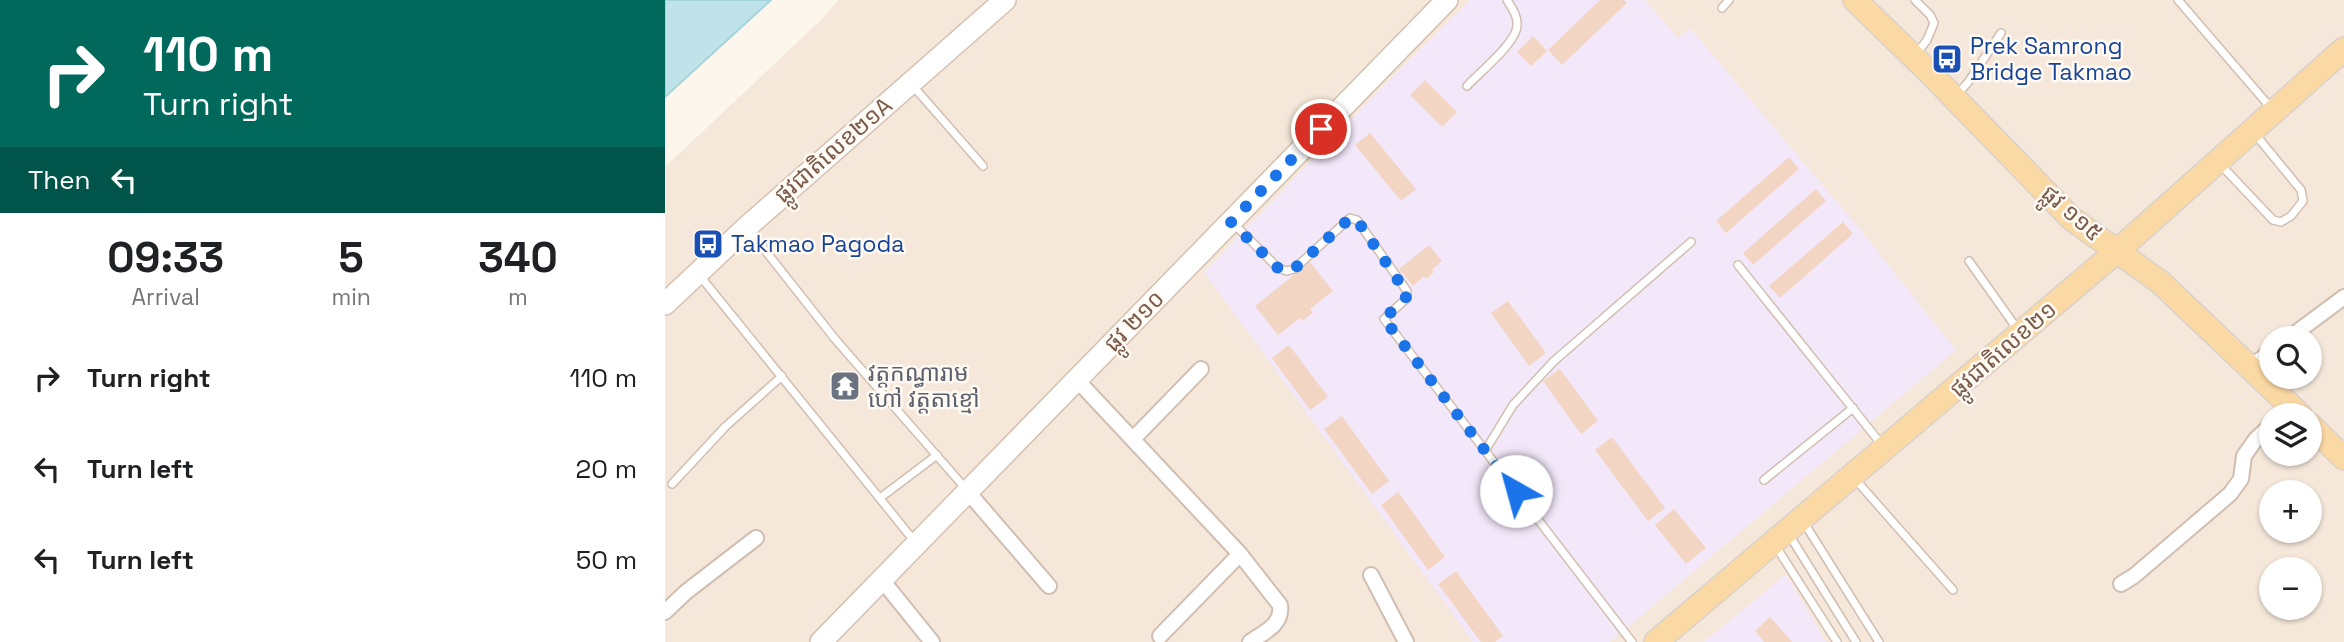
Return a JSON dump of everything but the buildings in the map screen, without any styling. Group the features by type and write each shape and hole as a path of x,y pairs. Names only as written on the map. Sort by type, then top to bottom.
{"main road":[{"name":"ផ្លូវ ១១៥","path":"1855,0 2072,219 2160,282 2251,368 2283,403"},
{"name":"ផ្លូវជាតិលេខ២១","path":"1656,642 2117,251 2344,49"},
{"path":"2322,437 2344,458"}],"street":[{"name":"ផ្លូវជាតិលេខ២១A","path":"665,304 747,227 1005,0"},
{"name":"ផ្លូវ ២១០","path":"821,642 1447,0"},
{"path":"2305,326 2344,297"},
{"path":"2251,368 2259,361"},
{"path":"1133,439 1201,369"},
{"path":"1077,380 1240,554 1280,606 1282,614 1278,622 1251,642"},
{"path":"2121,584 2134,576 2229,494 2241,478 2244,456 2259,436"},
{"path":"968,492 1049,586"},
{"path":"665,612 686,592 756,538"},
{"path":"1160,636 1240,554"},
{"path":"1371,575 1406,642"},
{"path":"882,580 932,642"}],"lane":[{"path":"1467,86 1509,42 1517,29 1516,15 1507,0"},
{"path":"1722,8 1729,0"},
{"path":"1913,57 1927,40 1934,23 1916,0"},
{"path":"2178,0 2274,111"},
{"path":"1954,98 1969,81 2001,33"},
{"path":"910,83 983,166"},
{"path":"2218,162 2273,220 2281,222 2291,216 2303,201 2301,190 2252,131"},
{"path":"1231,222 1278,268 1287,271 1294,269 1350,218 1357,220 1408,295 1384,319 1632,642"},
{"path":"747,227 835,339 968,492"},
{"path":"1485,450 1513,405 1554,361 1691,242"},
{"path":"1969,261 2020,334"},
{"path":"1738,265 1886,449"},
{"path":"698,273 917,544"},
{"path":"672,484 726,426 782,376"},
{"path":"1764,480 1853,408"},
{"path":"880,498 936,455"},
{"path":"1852,477 1953,590"},
{"path":"1788,532 1837,642"},
{"path":"1788,532 1856,642"},
{"path":"1788,532 1879,642"}],"shaded area":[{"path":"838,0 2344,0 2344,642 665,642 665,167 822,19"},
{"path":"1470,0 1645,0 1678,38 1690,28 1859,228 1956,350 1610,642 1473,642 1204,272"},
{"path":"1786,574 1826,642 1704,642"}],"water":[{"path":"665,0 771,0 665,97"}],"place":[{"name":"Prek Samrong Bridge Takmao","path":"1947,59"},
{"name":"Takmao Pagoda","path":"708,244"},
{"name":"វត្តកណ្ធារាម ហៅ វត្តតាខ្មៅ","path":"845,386"}],"route":[{"path":"1321,129 1231,222 1278,268 1290,271 1350,218 1357,220 1407,291 1407,298 1384,319 1516,491"}]}
